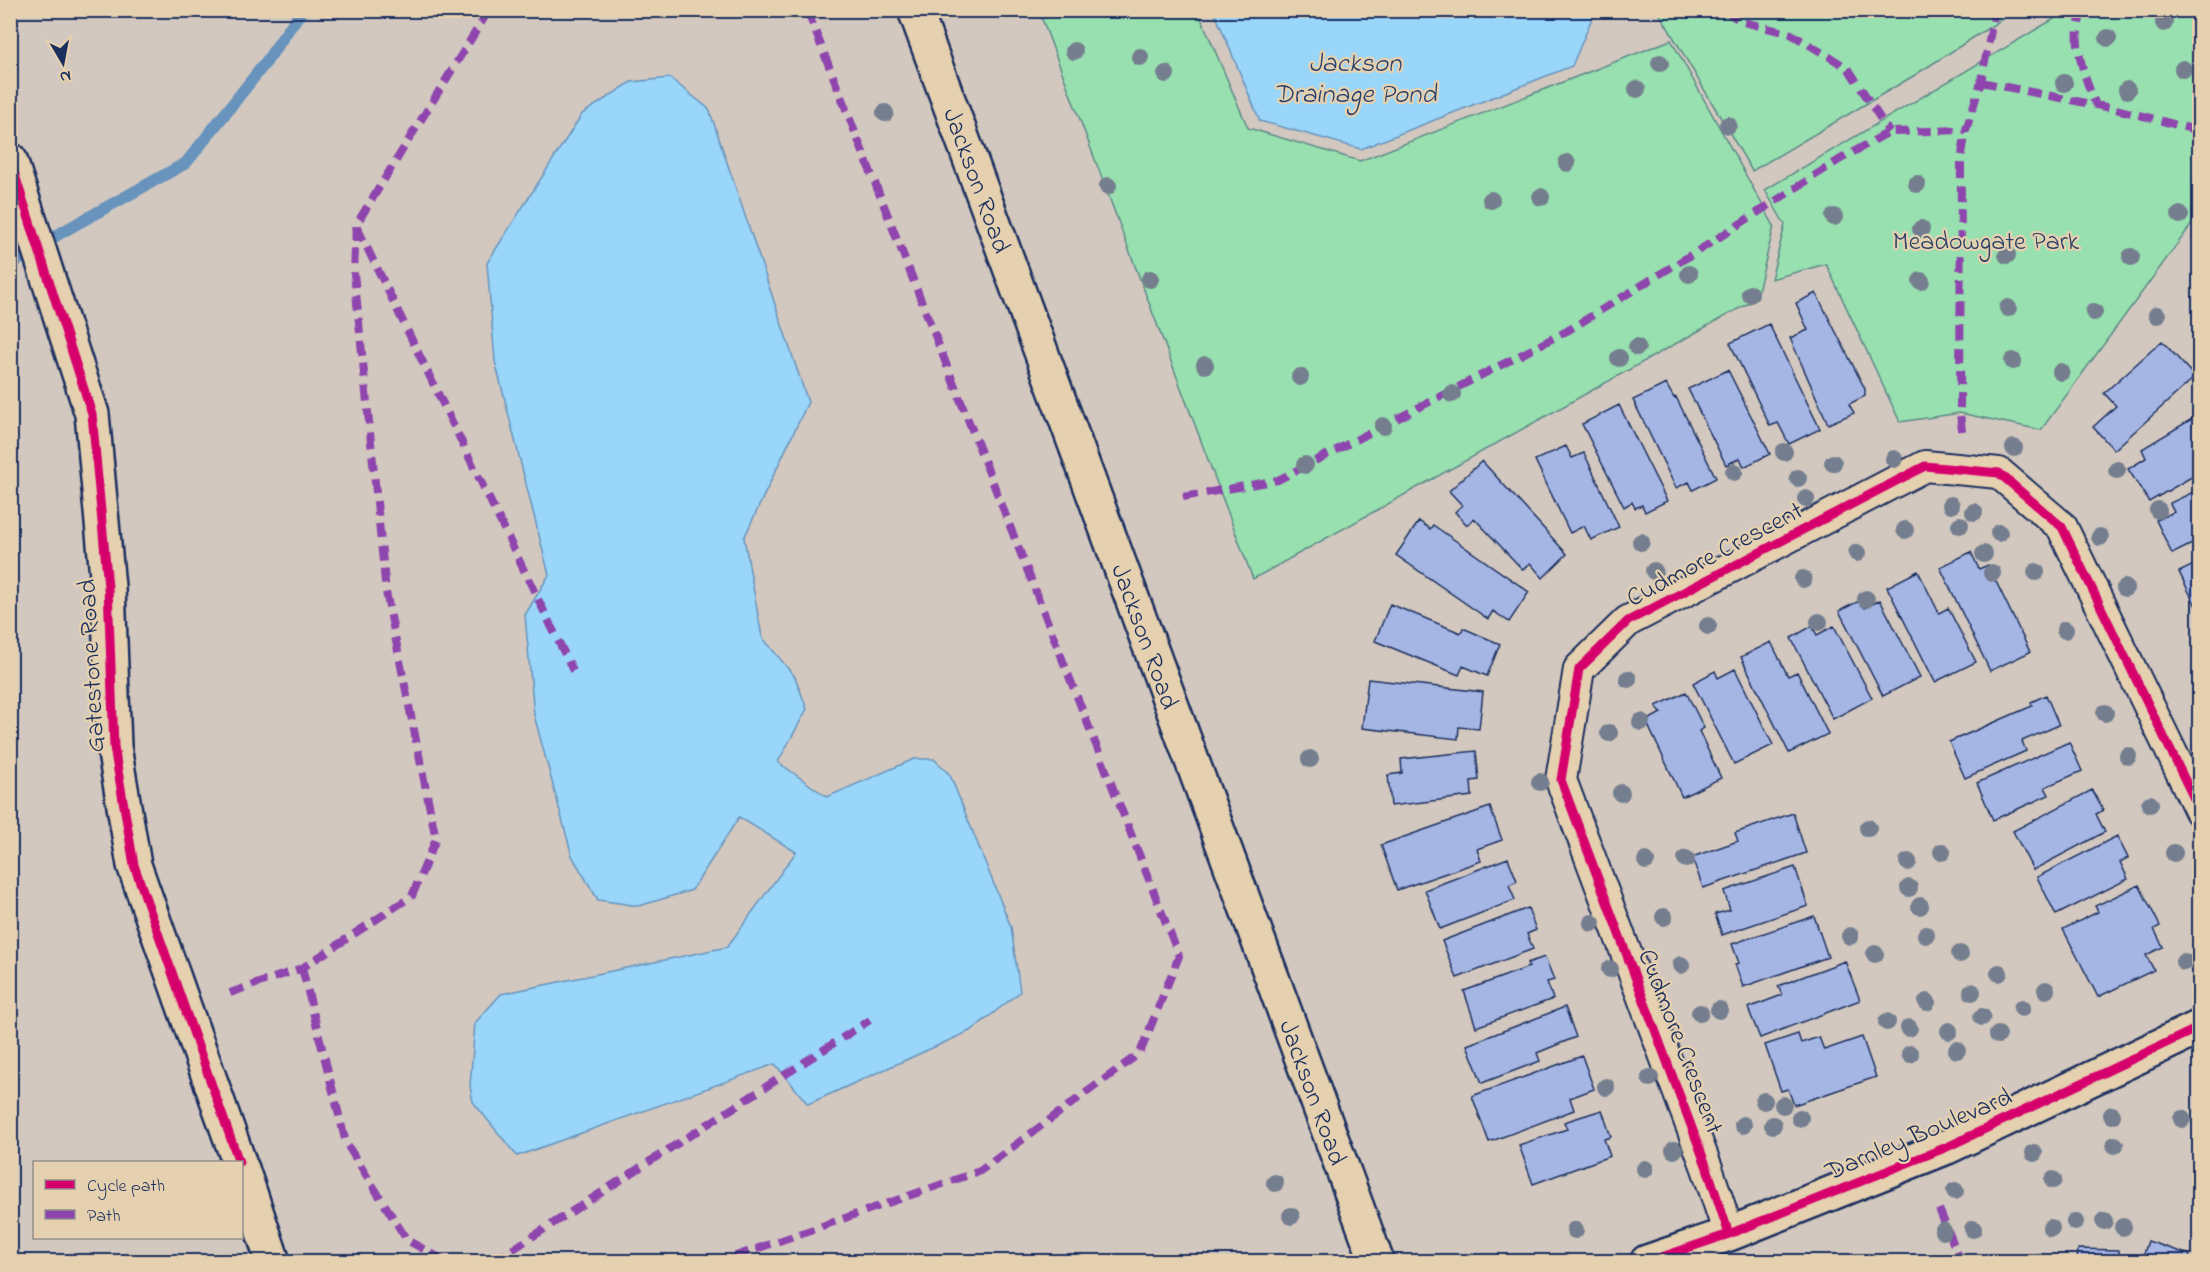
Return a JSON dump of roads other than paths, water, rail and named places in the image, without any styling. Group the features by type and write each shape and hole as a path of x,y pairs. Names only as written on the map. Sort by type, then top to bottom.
{"street":[{"name":"Jackson Road","path":"915,10 1377,1262"},
{"name":"Gatestone Road","path":"10,160 92,414 108,587 114,747 134,865 239,1161"},
{"name":"Cudmore Crescent","path":"1729,1233 1707,1168 1561,780 1579,669 1628,621 1925,466 1999,473 2062,527 2199,812"},
{"name":"Darnley Boulevard","path":"1647,1262 1729,1233 1947,1147 2199,1027"},
{"path":"243,1172 273,1262"}],"water":[{"name":"Jackson Drainage Pond","path":"1214,11 1595,11 1572,66 1361,149 1260,121"},
{"path":"670,78 709,109 808,402 744,538 762,637 795,677 807,709 778,762 827,797 914,759 934,759 950,775 1011,927 1020,992 972,1030 808,1104 775,1064 517,1156 473,1102 470,1086 475,1023 501,994 727,947 796,852 739,817 692,890 639,906 598,900 572,856 534,715 525,615 549,575 495,361 487,263 582,114 631,82"}],"waterway":[{"path":"10,265 64,231 186,163 266,62 302,10"}],"park label":[{"name":"Meadowgate Park","path":"1986,240"}]}
